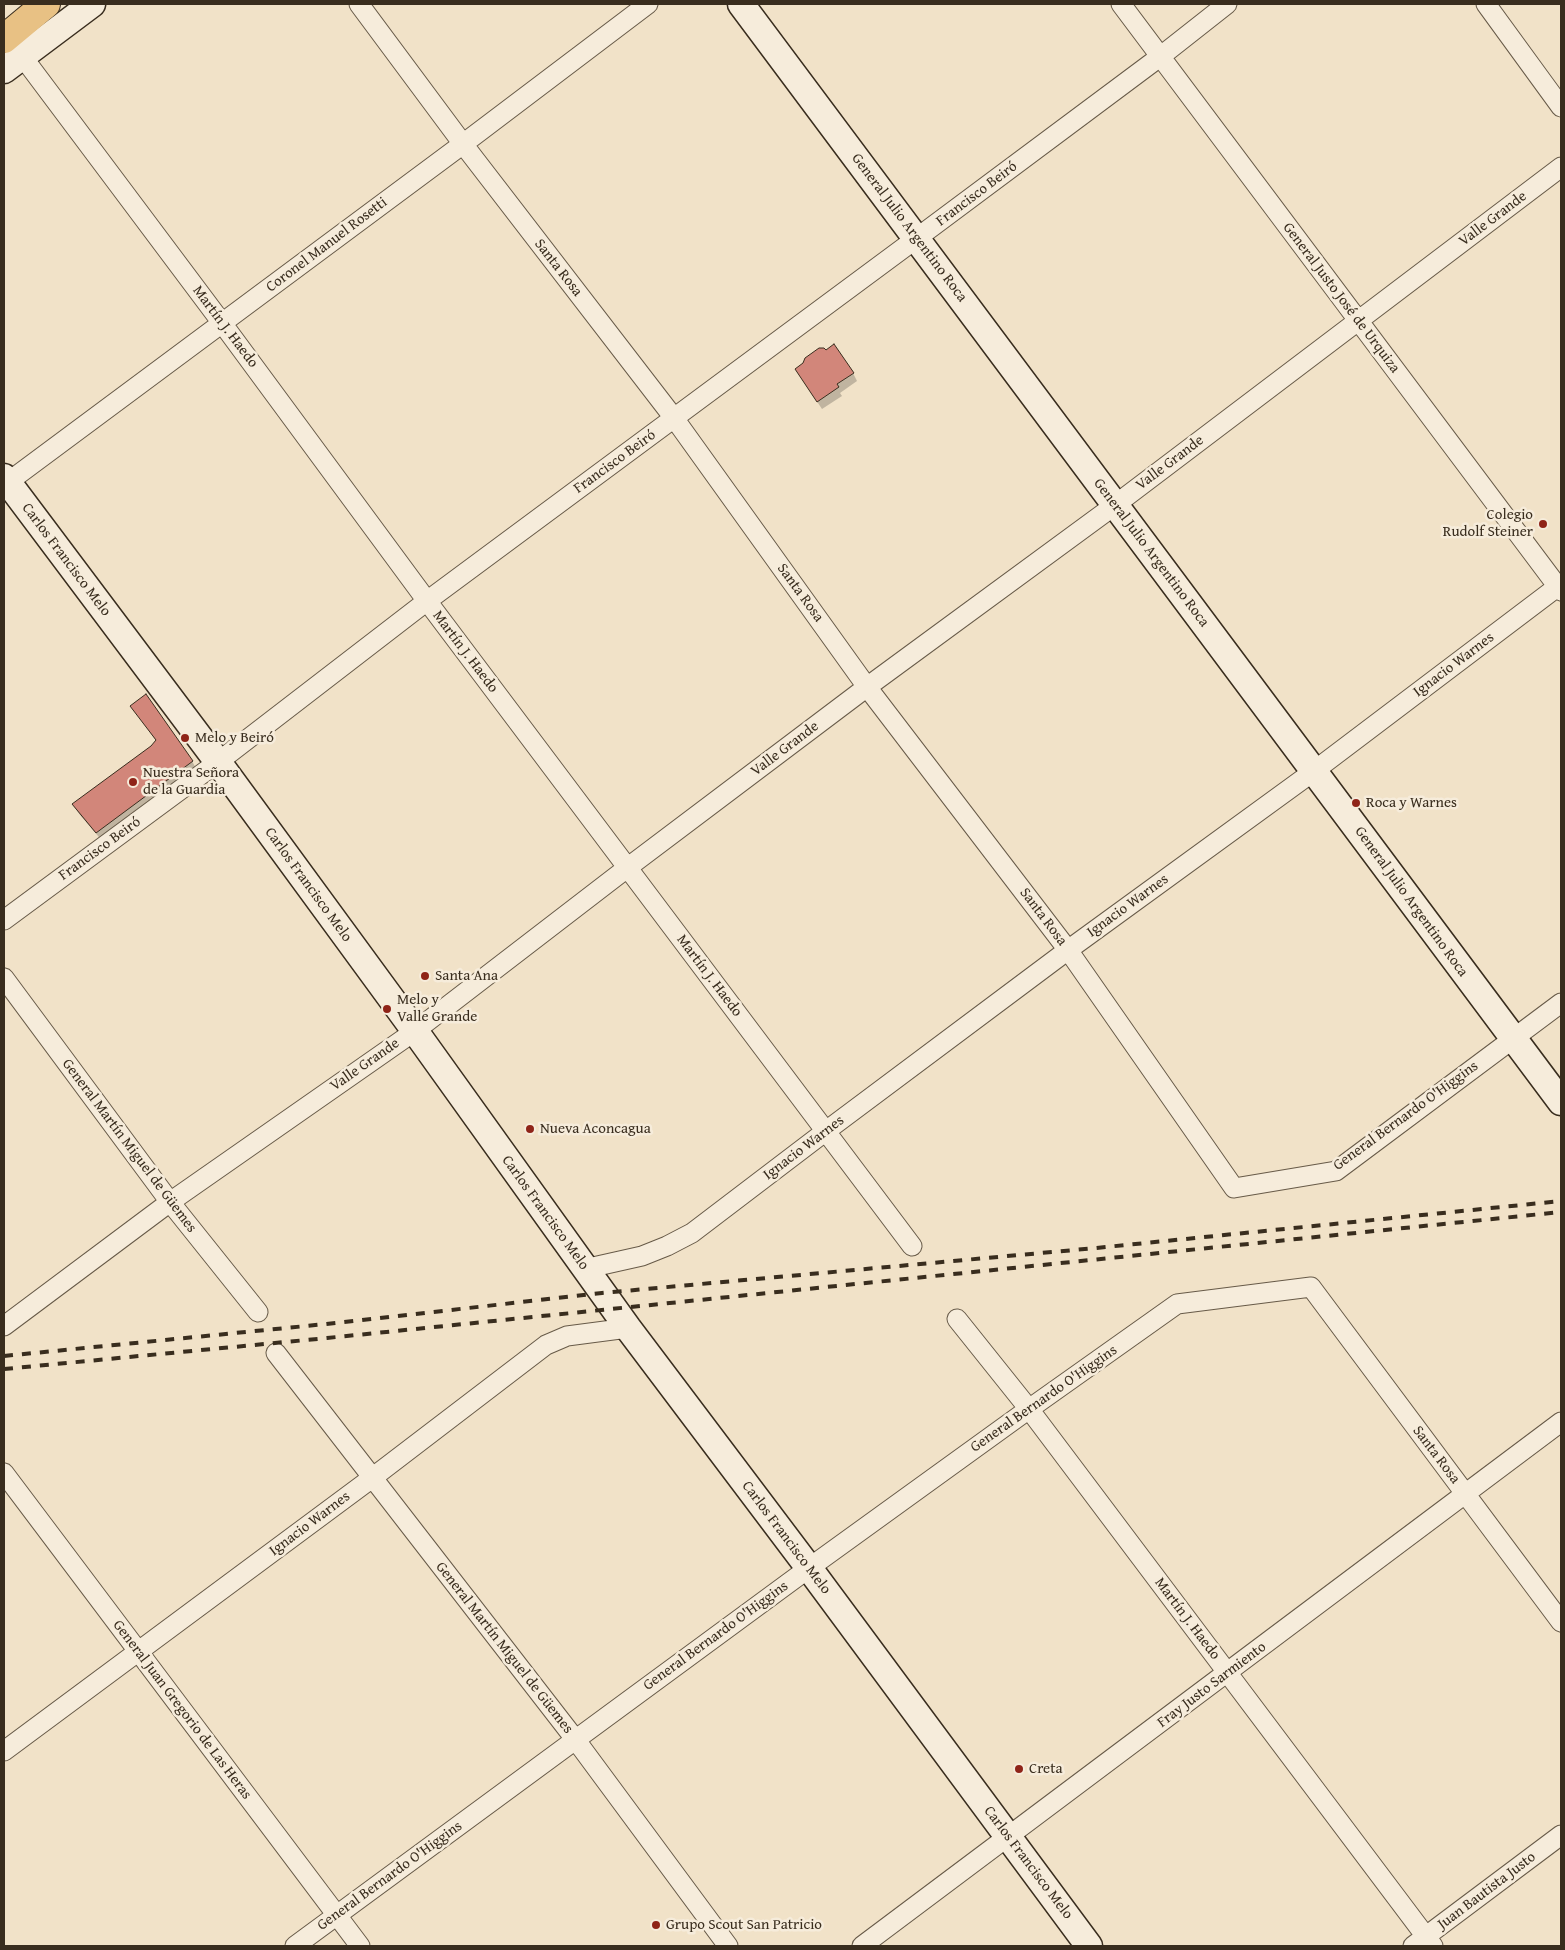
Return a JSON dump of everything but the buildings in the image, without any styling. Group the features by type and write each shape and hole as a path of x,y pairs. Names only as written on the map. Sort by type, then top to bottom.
{"highway":[{"path":"10,55 46,4"}],"street":[{"path":"10,55 92,4"},
{"name":"Santa Rosa","path":"359,4 463,144 674,418 867,687 1068,950 1234,1188"},
{"name":"Coronel Manuel Rosetti","path":"5,482 463,144 648,4"},
{"name":"General Julio Argentino Roca","path":"741,4 918,238 1561,1102"},
{"name":"General Justo José de Urquiza","path":"1121,4 1560,588"},
{"name":"Francisco Beiró","path":"4,920 218,762 427,601 1161,56 1227,4"},
{"path":"1486,4 1561,108"},
{"name":"Martín J. Haedo","path":"10,55 222,323 427,601 912,1246"},
{"name":"Valle Grande","path":"4,1326 170,1202 414,1031 867,687 1115,505 1561,167"},
{"name":"Carlos Francisco Melo","path":"5,482 218,762 584,1269 809,1568 1089,1946"},
{"name":"Ignacio Warnes","path":"584,1269 642,1256 692,1233 1068,950 1314,771 1560,588"},
{"name":"General Martín Miguel de Güemes","path":"4,978 170,1202 258,1312"},
{"name":"General Bernardo O'Higgins","path":"1234,1188 1336,1171 1561,1003"},
{"name":"Santa Rosa","path":"1311,1287 1561,1622"},
{"name":"General Bernardo O'Higgins","path":"295,1946 809,1568 1029,1408 1177,1304 1311,1287"},
{"name":"Martín J. Haedo","path":"957,1319 1029,1408 1228,1673 1424,1943"},
{"name":"Ignacio Warnes","path":"4,1751 372,1478 546,1345 567,1336 628,1328"},
{"name":"General Martín Miguel de Güemes","path":"276,1352 575,1740 728,1946"},
{"name":"Fray Justo Sarmiento","path":"862,1946 1561,1422"},
{"name":"General Juan Gregorio de Las Heras","path":"4,1473 360,1946"},
{"name":"Juan Bautista Justo","path":"1424,1943 1561,1835"}],"railway":[{"path":"4,1356 326,1324 602,1293 1096,1248 1561,1201"},
{"path":"4,1369 327,1338 1561,1212"}],"place":[{"name":"Colegio Rudolf Steiner","path":"1543,524"},
{"name":"Melo y Beiró","path":"185,738"},
{"name":"Nuestra Señora de la Guardia","path":"133,782"},
{"name":"Roca y Warnes","path":"1356,803"},
{"name":"Santa Ana","path":"425,976"},
{"name":"Melo y Valle Grande","path":"387,1009"},
{"name":"Nueva Aconcagua","path":"530,1129"},
{"name":"Creta","path":"1019,1769"},
{"name":"Grupo Scout San Patricio","path":"656,1925"}]}
